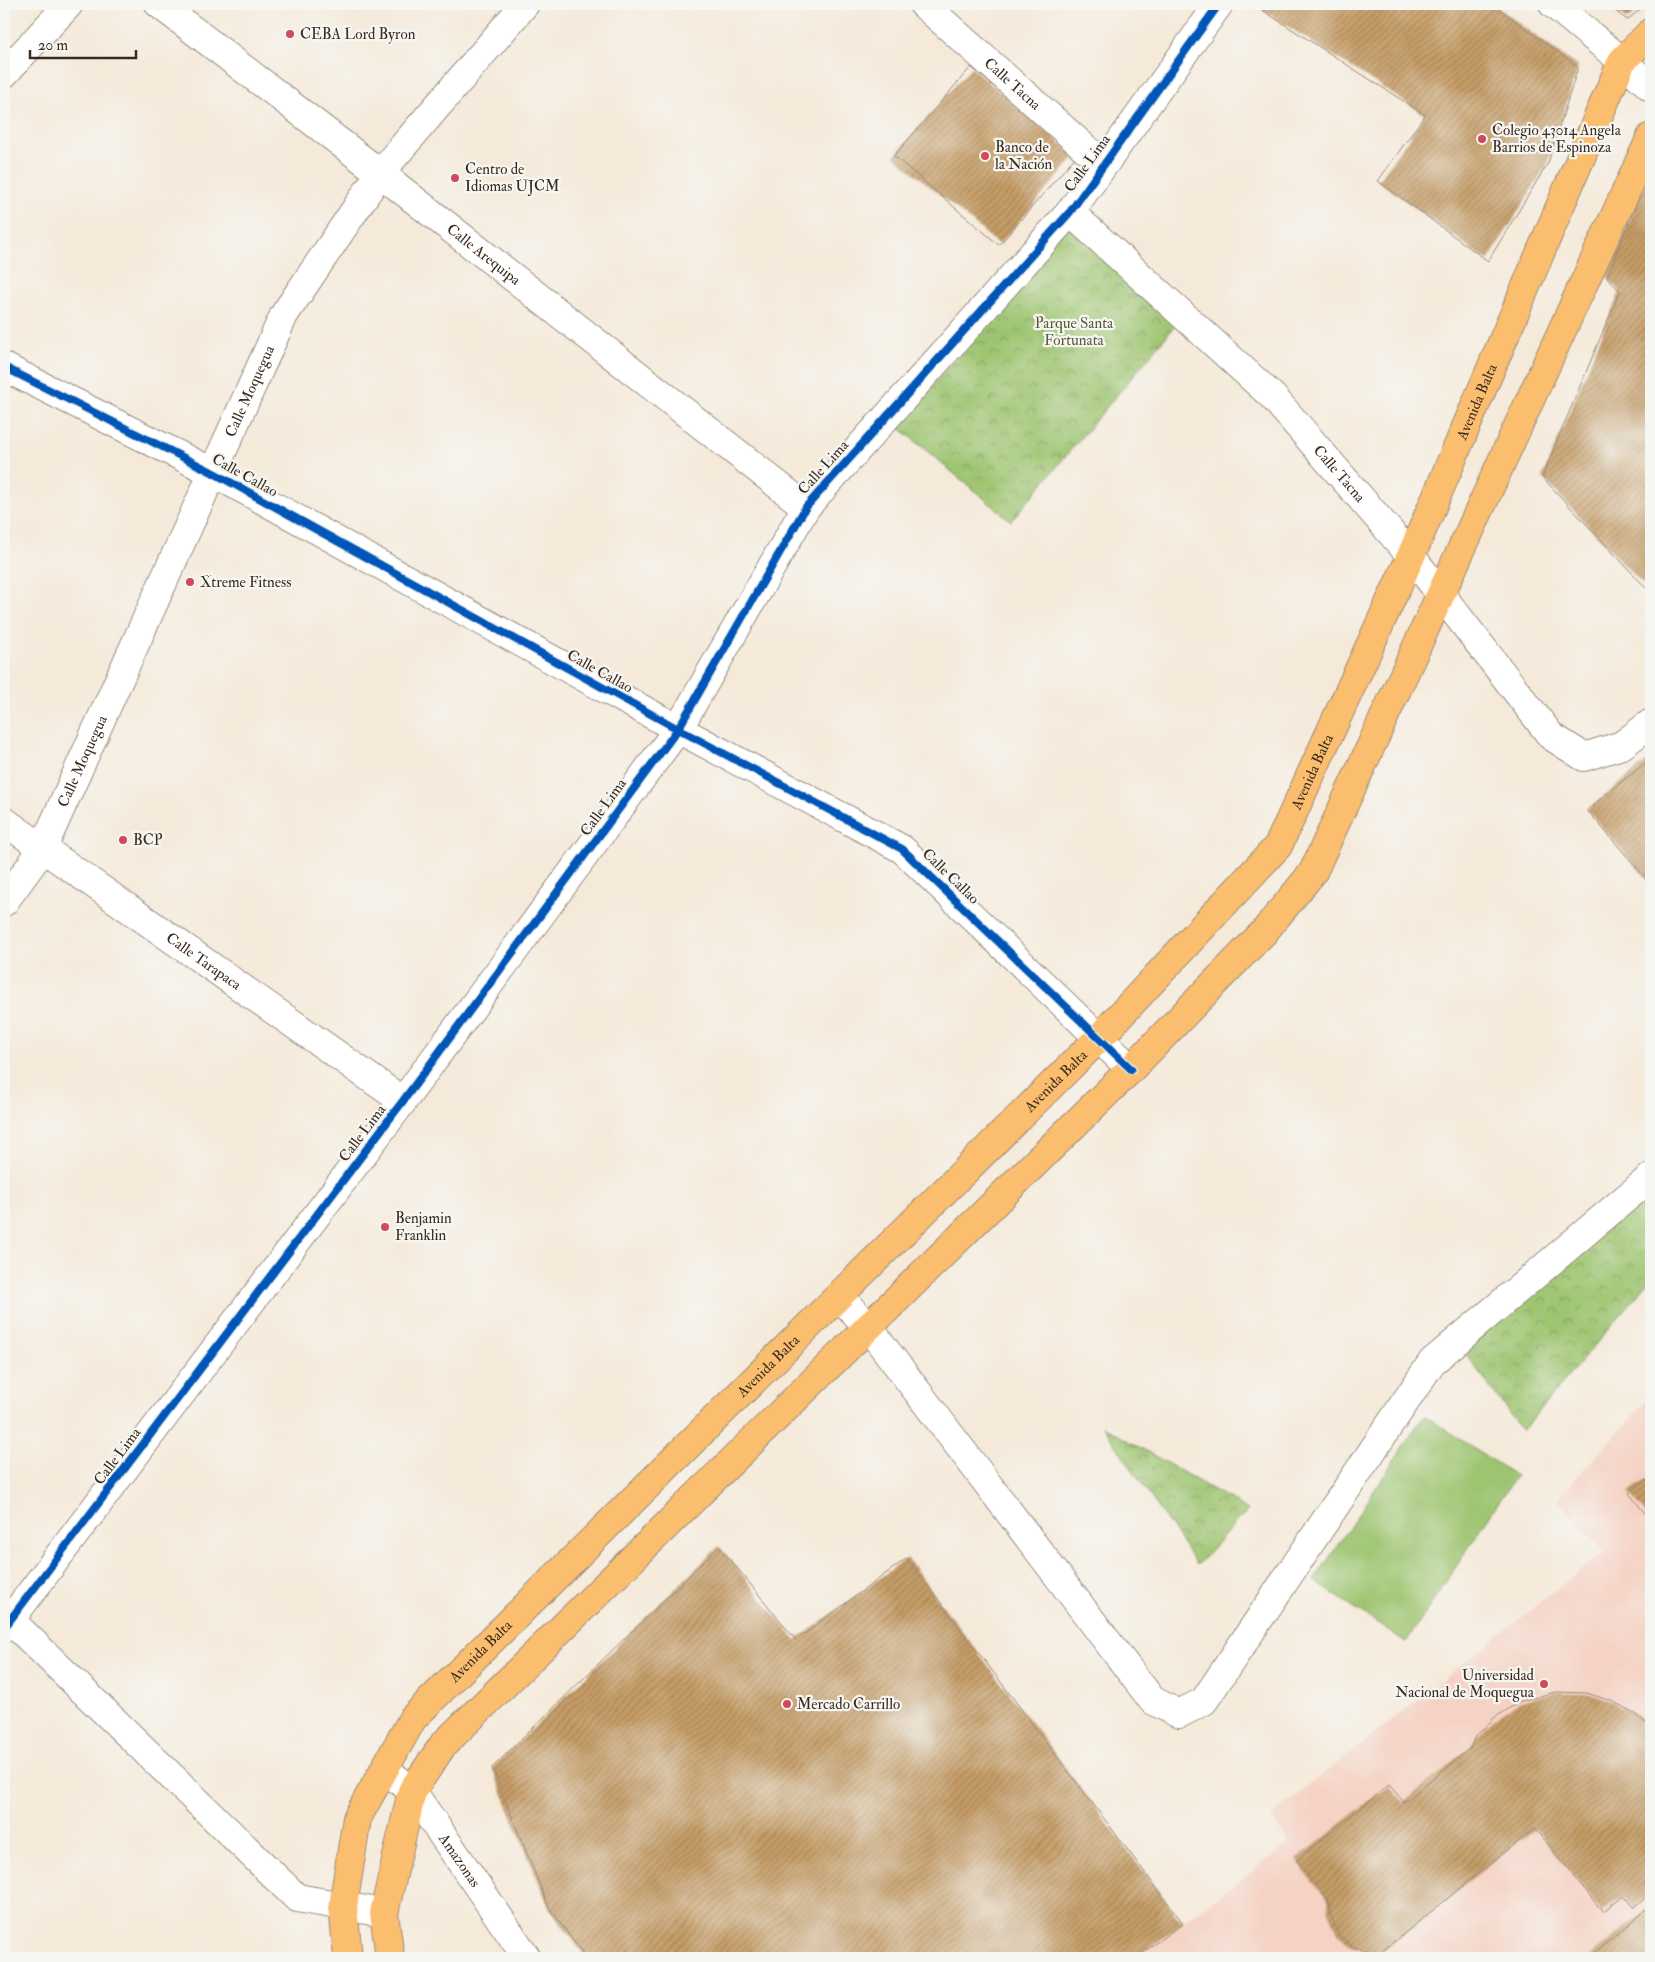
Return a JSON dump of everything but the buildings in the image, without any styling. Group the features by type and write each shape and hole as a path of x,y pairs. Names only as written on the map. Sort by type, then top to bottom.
{"main road":[{"name":"Avenida Balta","path":"348,1958 343,1906 357,1818 414,1718 1100,1037 1278,846 1411,556 1622,61 1651,32"},
{"path":"390,1958 384,1913 412,1791 443,1745 1131,1069 1264,932 1313,872 1651,138"}],"street":[{"path":"4,74 69,4"},
{"name":"Calle Arequipa","path":"159,4 380,173 806,507"},
{"name":"Calle Moquegua","path":"4,902 42,850 284,315 380,173 526,4"},
{"name":"Calle Tacna","path":"923,4 1103,164"},
{"name":"Calle Lima","path":"6,1621 403,1101 678,729 806,507 1070,212 1220,4"},
{"path":"1553,4 1651,87"},
{"name":"Calle Tacna","path":"1070,212 1273,397 1411,556 1551,736 1584,757 1622,745 1651,723"},
{"name":"Calle Callao","path":"4,367 212,472 678,729 902,849 1100,1037 1131,1069"},
{"name":"Calle Tarapaca","path":"4,822 403,1101"},
{"path":"840,1296 869,1328 1152,1700 1179,1714 1204,1701 1432,1362 1651,1178"},
{"path":"6,1621 297,1898 384,1913"},
{"name":"Amazonas","path":"384,1769 412,1791 527,1958"}],"shaded area":[{"name":"Universidad Nacional de Moquegua","path":"1651,1396 1651,1958 1135,1958 1289,1844 1271,1816 1604,1552 1557,1499"}],"green space":[{"name":"Parque Santa Fortunata","path":"1066,226 1180,320 1011,521 898,427"},
{"path":"1651,1185 1651,1279 1522,1431 1457,1342"},
{"path":"1424,1415 1516,1476 1406,1642 1314,1581"},
{"path":"1103,1426 1248,1510 1197,1565"}],"cycle path":[{"path":"4,1628 403,1101 678,729 806,507 1070,212 1219,4"},
{"path":"4,367 212,472 678,729 902,849 1131,1069"}],"place":[{"name":"CEBA Lord Byron","path":"290,34"},
{"name":"Colegio 43014 Angela Barrios de Espinoza","path":"1482,139"},
{"name":"Banco de la Nación","path":"985,156"},
{"name":"Centro de Idiomas UJCM","path":"455,178"},
{"name":"Xtreme Fitness","path":"190,582"},
{"name":"BCP","path":"123,840"},
{"name":"Benjamin Franklin","path":"385,1227"},
{"name":"Universidad Nacional de Moquegua","path":"1544,1684"},
{"name":"Mercado Carrillo","path":"787,1704"}]}
